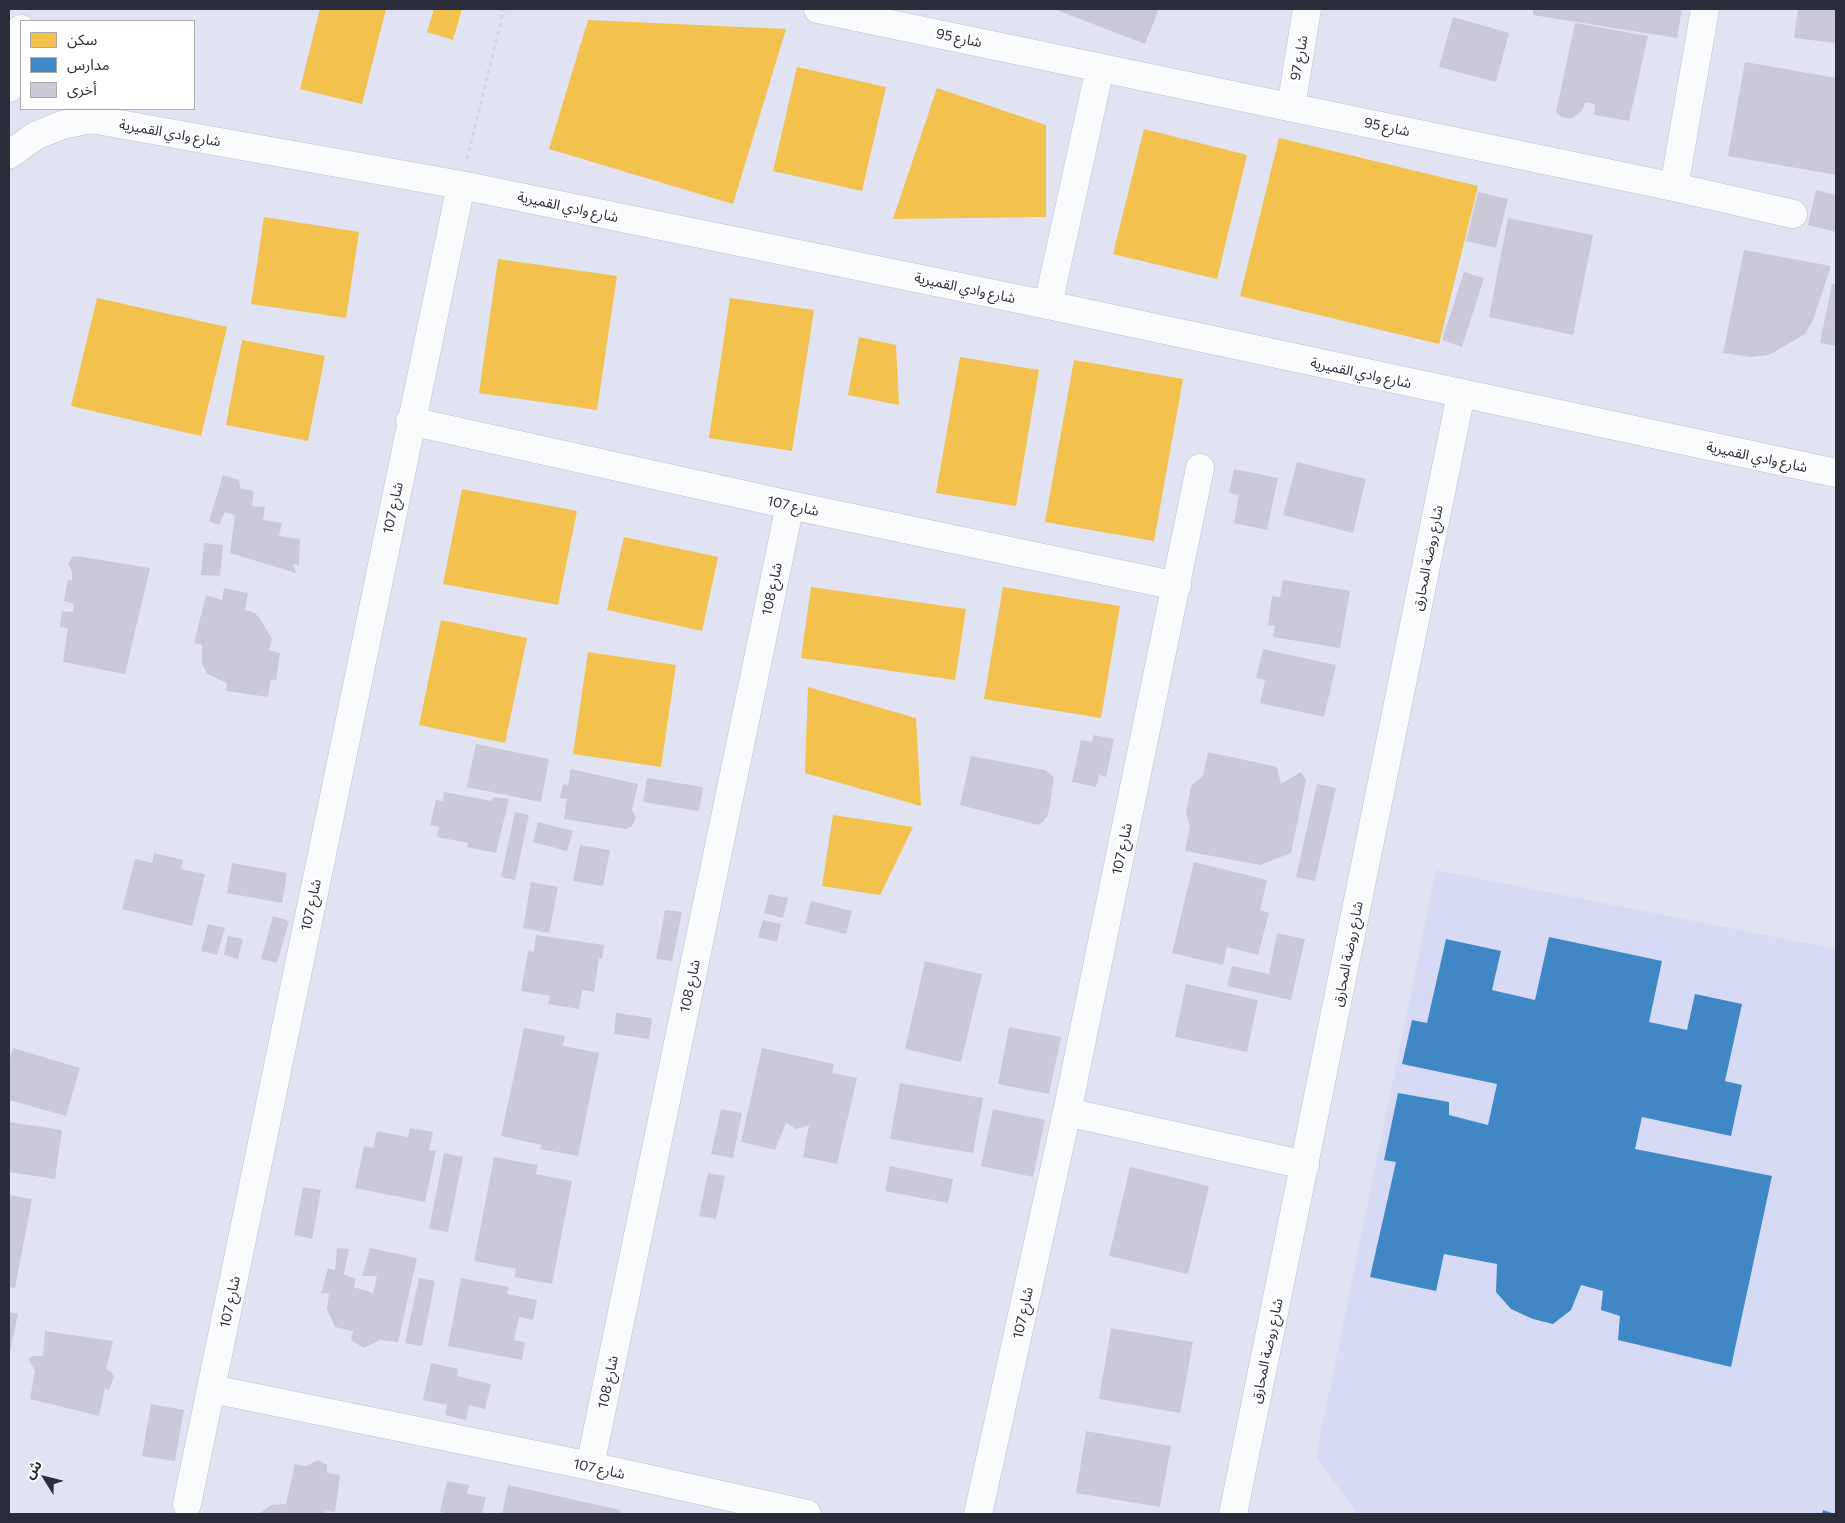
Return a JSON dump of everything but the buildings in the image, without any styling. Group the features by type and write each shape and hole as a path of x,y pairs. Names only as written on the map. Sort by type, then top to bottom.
{"street":[{"name":"شارع 95","path":"818,9 886,16 1100,68 1674,187 1793,214"},
{"name":"شارع 97","path":"1290,107 1307,9"},
{"path":"1674,187 1705,9"},
{"path":"9,88 20,36"},
{"path":"1048,305 1100,68"},
{"name":"شارع وادي القميرية","path":"9,155 35,136 84,114 461,185 1048,305 1836,473"},
{"name":"شارع 107","path":"187,1504 410,421 461,185"},
{"name":"شارع روضة المحارق","path":"1233,1514 1461,394"},
{"name":"شارع 107","path":"410,421 790,505 1177,586"},
{"name":"شارع 107","path":"978,1514 1067,1112 1200,468"},
{"name":"شارع 108","path":"590,1466 790,505"},
{"path":"1067,1112 1305,1165"},
{"name":"شارع 107","path":"212,1389 590,1466 780,1512 807,1514"}],"path":[{"path":"461,185 504,9"}],"shaded area":[{"path":"1436,870 1836,949 1836,1514 1357,1514 1316,1456"}]}
